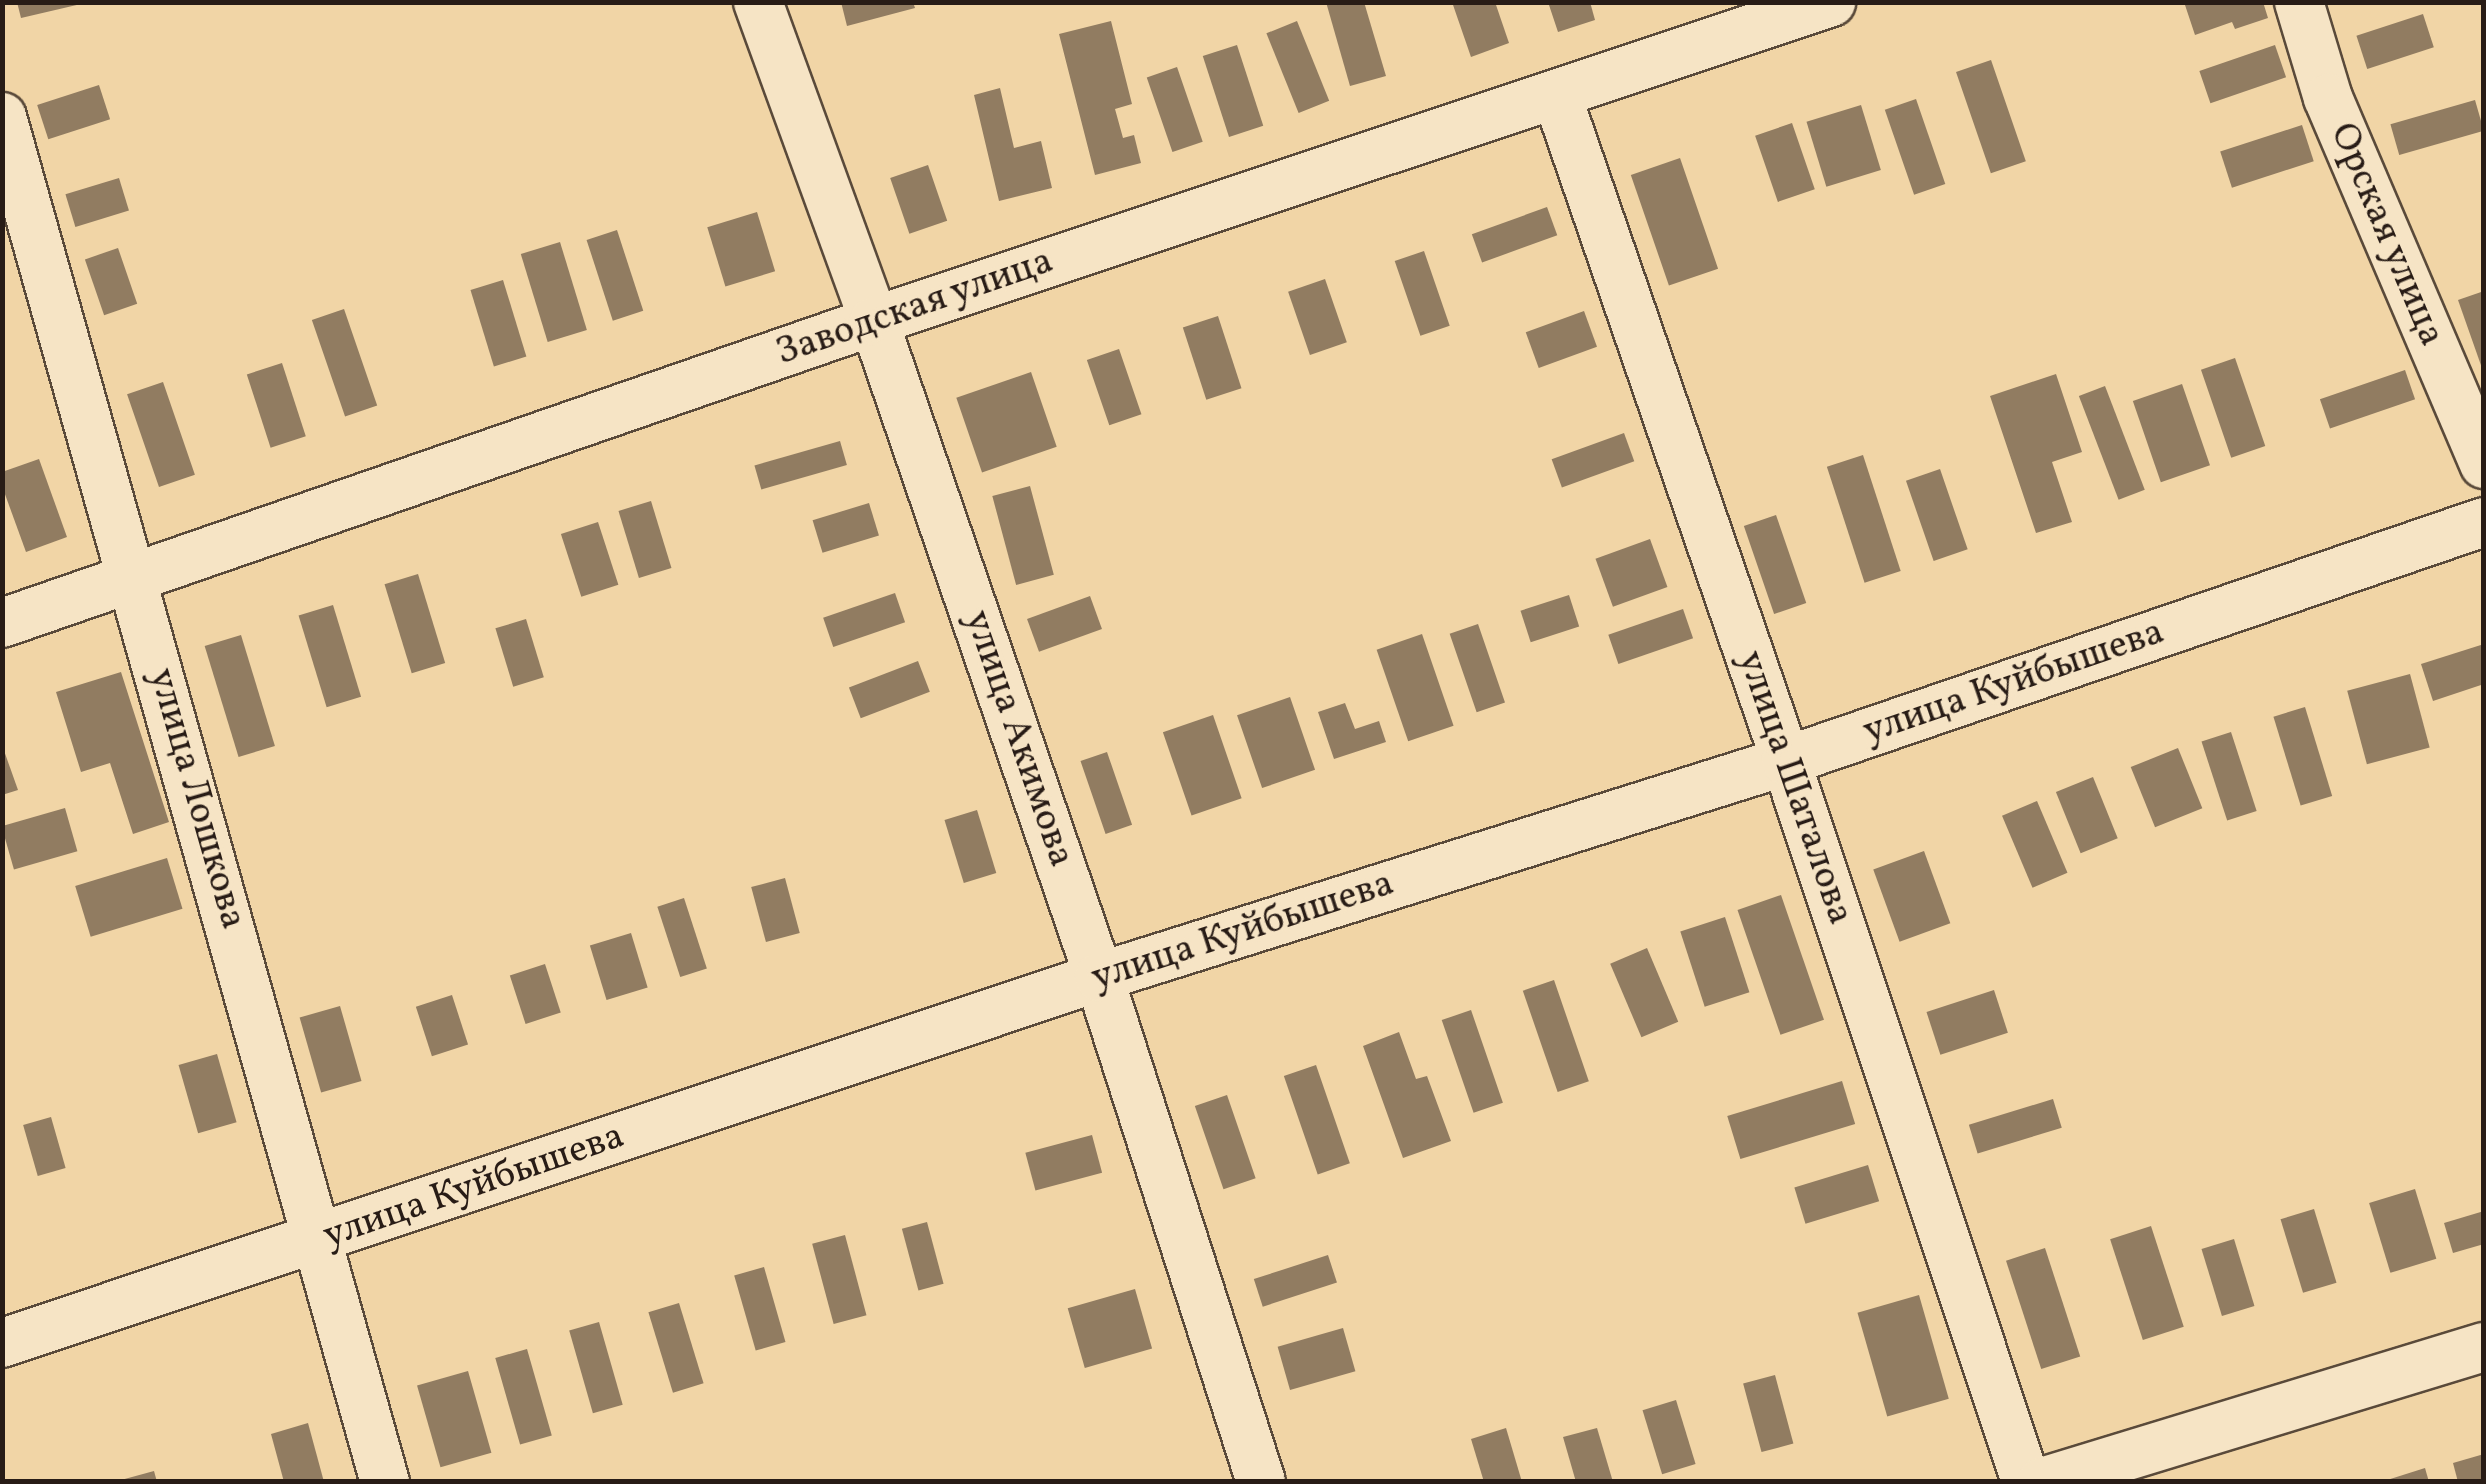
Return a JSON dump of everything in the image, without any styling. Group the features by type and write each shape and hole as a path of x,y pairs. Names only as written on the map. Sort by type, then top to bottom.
{"street":[{"name":"улица Акимова","path":"758,2 874,321 1100,977 1261,1482"},
{"name":"Заводская улица","path":"2,623 874,321 1830,2"},
{"name":"Орская улица","path":"2299,2 2328,98 2484,464"},
{"name":"улица Шаталова","path":"1557,96 1786,761 2026,1482"},
{"name":"улица Лошкова","path":"2,117 386,1482"},
{"name":"улица Куйбышева","path":"2,1343 1100,977 1786,761 2484,522"},
{"path":"2042,1482 2484,1347"}],"building":[{"path":"17,2 81,2 81,4 21,18"},
{"path":"841,2 913,2 915,8 847,26"},
{"path":"1326,2 1364,2 1386,76 1350,86"},
{"path":"1452,2 1495,2 1509,43 1471,57"},
{"path":"1548,2 1590,2 1595,20 1558,32"},
{"path":"2184,2 2263,2 2268,18 2235,29 2232,22 2195,35"},
{"path":"2423,14 2434,47 2367,69 2356,36"},
{"path":"1111,21 1132,104 1115,109 1123,138 1134,135 1141,163 1095,175 1059,34"},
{"path":"1297,21 1329,101 1299,113 1266,33"},
{"path":"1237,45 1263,126 1229,137 1203,56"},
{"path":"2275,45 2286,77 2210,103 2199,71"},
{"path":"1991,60 2026,161 1991,173 1956,72"},
{"path":"1177,67 1203,142 1172,152 1147,77"},
{"path":"99,85 110,119 48,139 37,105"},
{"path":"1000,88 1014,148 1041,141 1052,188 999,201 974,95"},
{"path":"1916,99 1945,184 1914,195 1885,110"},
{"path":"2475,100 2484,131 2399,155 2390,124"},
{"path":"1861,105 1881,170 1826,187 1806,122"},
{"path":"1792,123 1815,189 1778,202 1755,136"},
{"path":"2302,125 2314,161 2232,188 2220,152"},
{"path":"1680,158 1718,269 1669,286 1631,175"},
{"path":"928,165 947,221 909,234 890,178"},
{"path":"119,178 129,211 75,227 65,194"},
{"path":"1547,207 1557,235 1482,263 1472,234"},
{"path":"757,212 775,271 725,286 707,227"},
{"path":"617,230 643,311 613,321 587,240"},
{"path":"560,242 587,330 548,342 521,254"},
{"path":"118,248 137,304 104,315 85,259"},
{"path":"1424,251 1450,326 1420,336 1395,261"},
{"path":"1325,279 1347,342 1310,355 1288,292"},
{"path":"503,280 526,357 494,366 470,290"},
{"path":"2484,291 2484,371 2483,371 2458,300"},
{"path":"344,309 377,405 345,417 312,320"},
{"path":"1584,311 1597,347 1539,368 1526,332"},
{"path":"1218,316 1241,388 1206,400 1183,327"},
{"path":"1119,349 1141,414 1109,425 1087,360"},
{"path":"2235,358 2265,446 2231,458 2201,370"},
{"path":"282,363 306,436 271,448 247,374"},
{"path":"2405,370 2415,399 2330,429 2320,399"},
{"path":"1031,372 1057,447 982,472 956,398"},
{"path":"2056,374 2082,452 2052,462 2072,522 2036,533 1990,396"},
{"path":"163,382 195,475 159,487 127,394"},
{"path":"2182,384 2210,465 2161,482 2133,401"},
{"path":"2105,386 2145,490 2119,500 2079,396"},
{"path":"1624,433 1634,461 1562,488 1552,459"},
{"path":"840,441 847,465 761,490 754,466"},
{"path":"1863,455 1901,571 1865,583 1827,467"},
{"path":"39,459 67,537 26,552 2,486 2,472"},
{"path":"1940,469 1968,549 1934,561 1906,481"},
{"path":"1030,486 1054,575 1016,585 992,496"},
{"path":"651,501 671,568 639,578 618,511"},
{"path":"869,503 879,536 823,553 813,520"},
{"path":"1776,515 1806,603 1774,614 1744,526"},
{"path":"598,522 618,585 581,597 561,534"},
{"path":"1650,539 1667,587 1613,607 1595,559"},
{"path":"418,574 445,663 412,673 385,584"},
{"path":"895,593 905,622 833,647 823,618"},
{"path":"1569,595 1579,626 1531,642 1520,611"},
{"path":"1090,596 1102,629 1039,652 1027,619"},
{"path":"333,605 361,697 327,707 299,616"},
{"path":"1683,609 1693,638 1618,664 1608,635"},
{"path":"526,619 544,677 513,687 495,628"},
{"path":"1478,624 1505,702 1477,712 1450,634"},
{"path":"1422,634 1454,726 1408,741 1377,650"},
{"path":"241,635 275,746 239,757 205,646"},
{"path":"2484,644 2484,684 2433,701 2421,664"},
{"path":"918,661 930,692 861,718 849,688"},
{"path":"121,672 169,822 133,834 110,763 81,772 56,692"},
{"path":"2410,674 2430,747 2367,764 2347,691"},
{"path":"1290,697 1315,770 1262,788 1237,715"},
{"path":"1345,703 1355,729 1379,721 1386,742 1334,759 1318,712"},
{"path":"2305,707 2332,796 2301,806 2273,717"},
{"path":"1213,715 1242,798 1192,815 1163,732"},
{"path":"2231,732 2257,811 2227,821 2202,742"},
{"path":"2,745 18,790 2,795"},
{"path":"2178,748 2202,808 2155,827 2131,767"},
{"path":"1107,752 1132,825 1106,834 1081,761"},
{"path":"2093,777 2118,838 2081,853 2056,792"},
{"path":"2037,801 2067,873 2032,888 2002,816"},
{"path":"65,808 77,851 14,869 2,826"},
{"path":"977,810 996,873 964,883 944,820"},
{"path":"1924,851 1950,923 1900,942 1873,869"},
{"path":"167,858 182,909 91,937 75,886"},
{"path":"785,878 800,933 766,942 751,887"},
{"path":"1781,895 1824,1020 1780,1035 1738,910"},
{"path":"684,898 707,968 680,977 657,907"},
{"path":"1725,917 1749,992 1705,1007 1680,932"},
{"path":"631,933 648,988 607,1000 590,946"},
{"path":"1647,948 1678,1022 1641,1037 1610,964"},
{"path":"545,964 561,1013 526,1024 510,975"},
{"path":"1554,980 1589,1081 1558,1092 1523,991"},
{"path":"1994,990 2008,1033 1940,1055 1926,1012"},
{"path":"452,995 468,1044 432,1056 416,1007"},
{"path":"340,1006 361,1081 321,1093 300,1018"},
{"path":"1471,1010 1503,1103 1474,1113 1442,1020"},
{"path":"1399,1032 1416,1079 1427,1076 1451,1141 1403,1158 1363,1046"},
{"path":"217,1054 237,1122 198,1133 179,1065"},
{"path":"1316,1065 1350,1163 1318,1174 1284,1076"},
{"path":"1842,1081 1855,1124 1740,1159 1727,1116"},
{"path":"1227,1095 1256,1178 1224,1189 1195,1106"},
{"path":"2053,1099 2062,1128 1978,1153 1969,1125"},
{"path":"51,1117 66,1168 38,1176 23,1125"},
{"path":"1092,1135 1102,1173 1035,1191 1025,1153"},
{"path":"1868,1165 1879,1201 1805,1224 1794,1188"},
{"path":"2415,1189 2436,1259 2390,1273 2369,1203"},
{"path":"2314,1209 2337,1283 2303,1293 2281,1219"},
{"path":"2484,1211 2484,1244 2453,1253 2444,1223"},
{"path":"927,1222 944,1284 918,1291 902,1229"},
{"path":"2151,1226 2184,1327 2143,1340 2110,1239"},
{"path":"845,1235 866,1315 834,1324 812,1244"},
{"path":"2234,1239 2254,1306 2222,1316 2201,1249"},
{"path":"2045,1248 2080,1356 2041,1369 2006,1261"},
{"path":"1328,1255 1337,1283 1263,1307 1254,1279"},
{"path":"764,1267 785,1342 756,1351 734,1276"},
{"path":"1135,1289 1152,1349 1085,1368 1068,1308"},
{"path":"1919,1295 1949,1399 1887,1416 1857,1313"},
{"path":"679,1303 704,1383 673,1393 648,1312"},
{"path":"599,1322 623,1405 593,1413 569,1331"},
{"path":"1343,1328 1355,1371 1290,1390 1278,1347"},
{"path":"527,1349 552,1436 520,1445 495,1358"},
{"path":"468,1371 491,1453 440,1467 417,1386"},
{"path":"1775,1375 1793,1444 1762,1452 1743,1384"},
{"path":"1676,1400 1696,1464 1662,1474 1643,1410"},
{"path":"308,1423 324,1482 284,1482 271,1434"},
{"path":"1506,1428 1522,1482 1484,1482 1471,1439"},
{"path":"1597,1428 1613,1482 1576,1482 1563,1437"},
{"path":"2484,1454 2484,1482 2458,1482 2453,1463"},
{"path":"2425,1468 2429,1482 2384,1482 2384,1481"},
{"path":"154,1471 157,1482 121,1480"}]}
